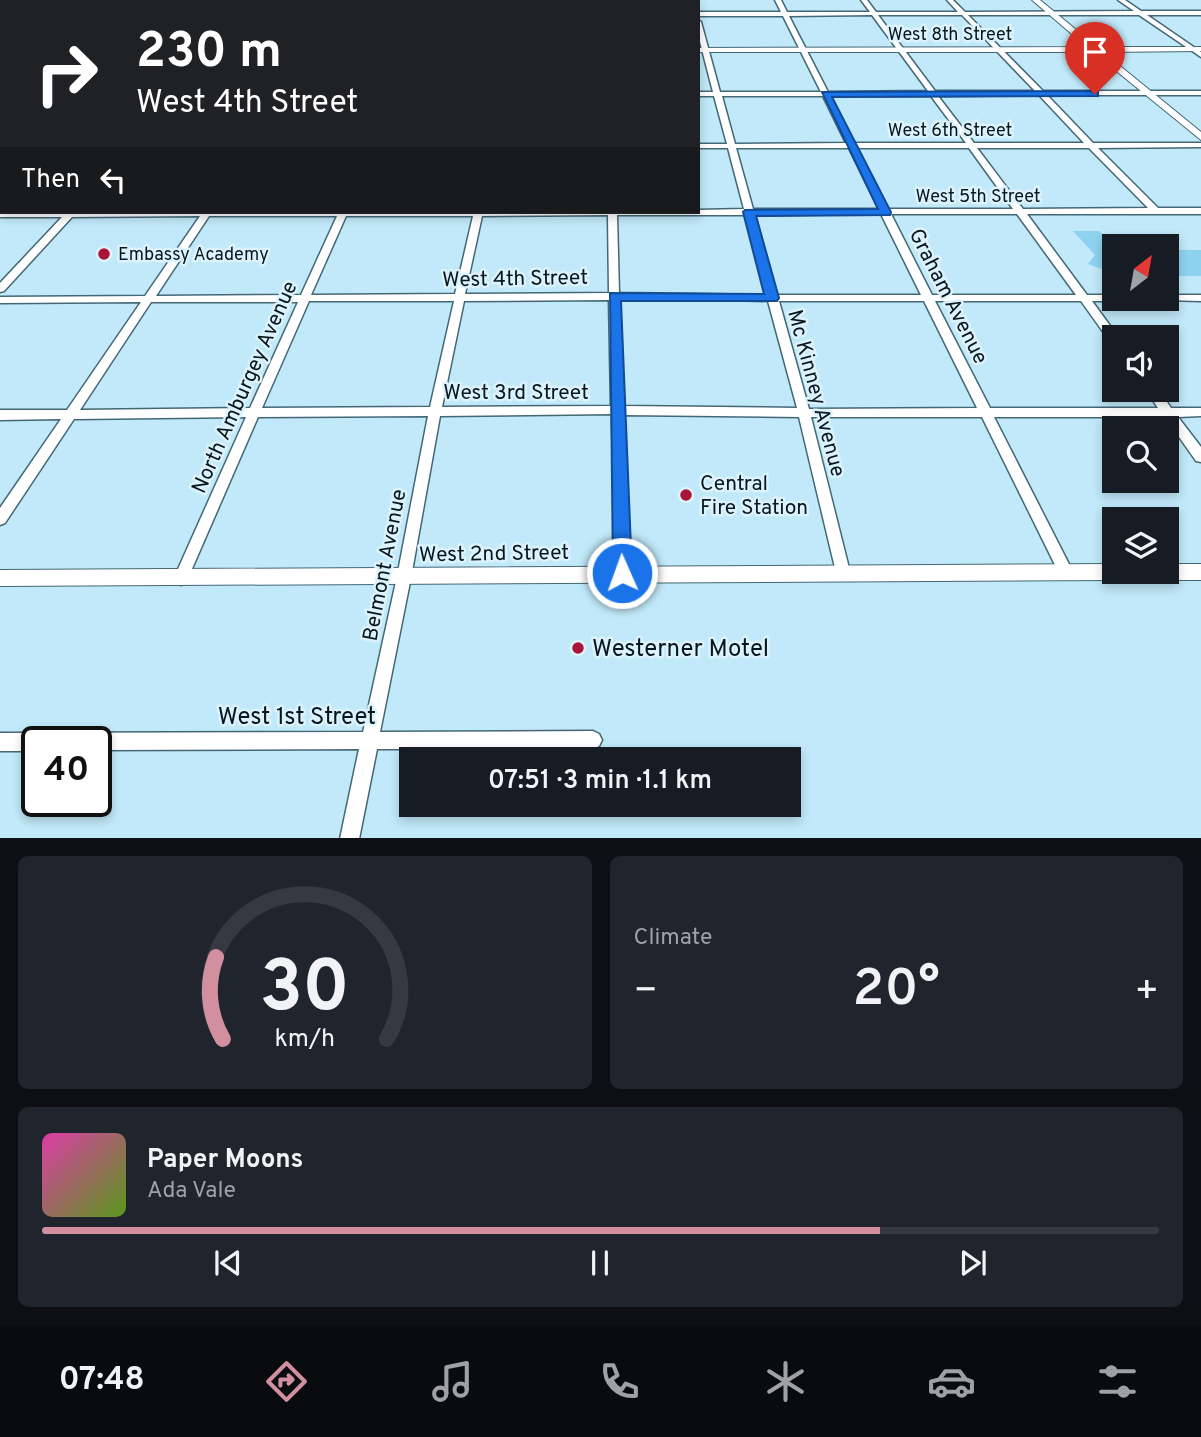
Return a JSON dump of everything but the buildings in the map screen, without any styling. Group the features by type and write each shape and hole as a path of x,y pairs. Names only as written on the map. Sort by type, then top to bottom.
{"main road":[{"path":"1036,0 1201,137"},
{"name":"West 8th Street","path":"702,50 1198,51"},
{"name":"West 2nd Street","path":"0,578 1102,572"},
{"path":"1179,572 1201,572"}],"street":[{"name":"Graham Avenue","path":"778,0 1066,572"},
{"path":"864,0 1104,325"},
{"path":"950,0 1156,212"},
{"path":"1121,0 1198,51"},
{"path":"700,14 1201,13"},
{"name":"Mc Kinney Avenue","path":"702,50 718,94 804,414 843,572"},
{"path":"700,94 1201,93"},
{"name":"West 6th Street","path":"700,146 1201,145"},
{"name":"West 5th Street","path":"700,212 1201,211"},
{"path":"0,289 69,214"},
{"path":"0,519 206,214"},
{"name":"North Amburgey Avenue","path":"181,578 342,214"},
{"name":"Belmont Avenue","path":"349,838 478,214"},
{"path":"612,214 622,573"},
{"name":"West 4th Street","path":"0,299 460,299 614,296 1102,298"},
{"path":"1180,298 1201,298"},
{"path":"1161,402 1201,457"},
{"name":"West 3rd Street","path":"0,415 618,410 804,414 1201,412"},
{"name":"West 1st Street","path":"0,742 593,740"}],"place":[{"name":"Embassy Academy","path":"104,254"},
{"name":"Central Fire Station","path":"686,495"},
{"name":"Westerner Motel","path":"578,648"}],"route":[{"path":"622,573 614,296 772,298 749,212 886,212 826,94 1095,94"}]}
